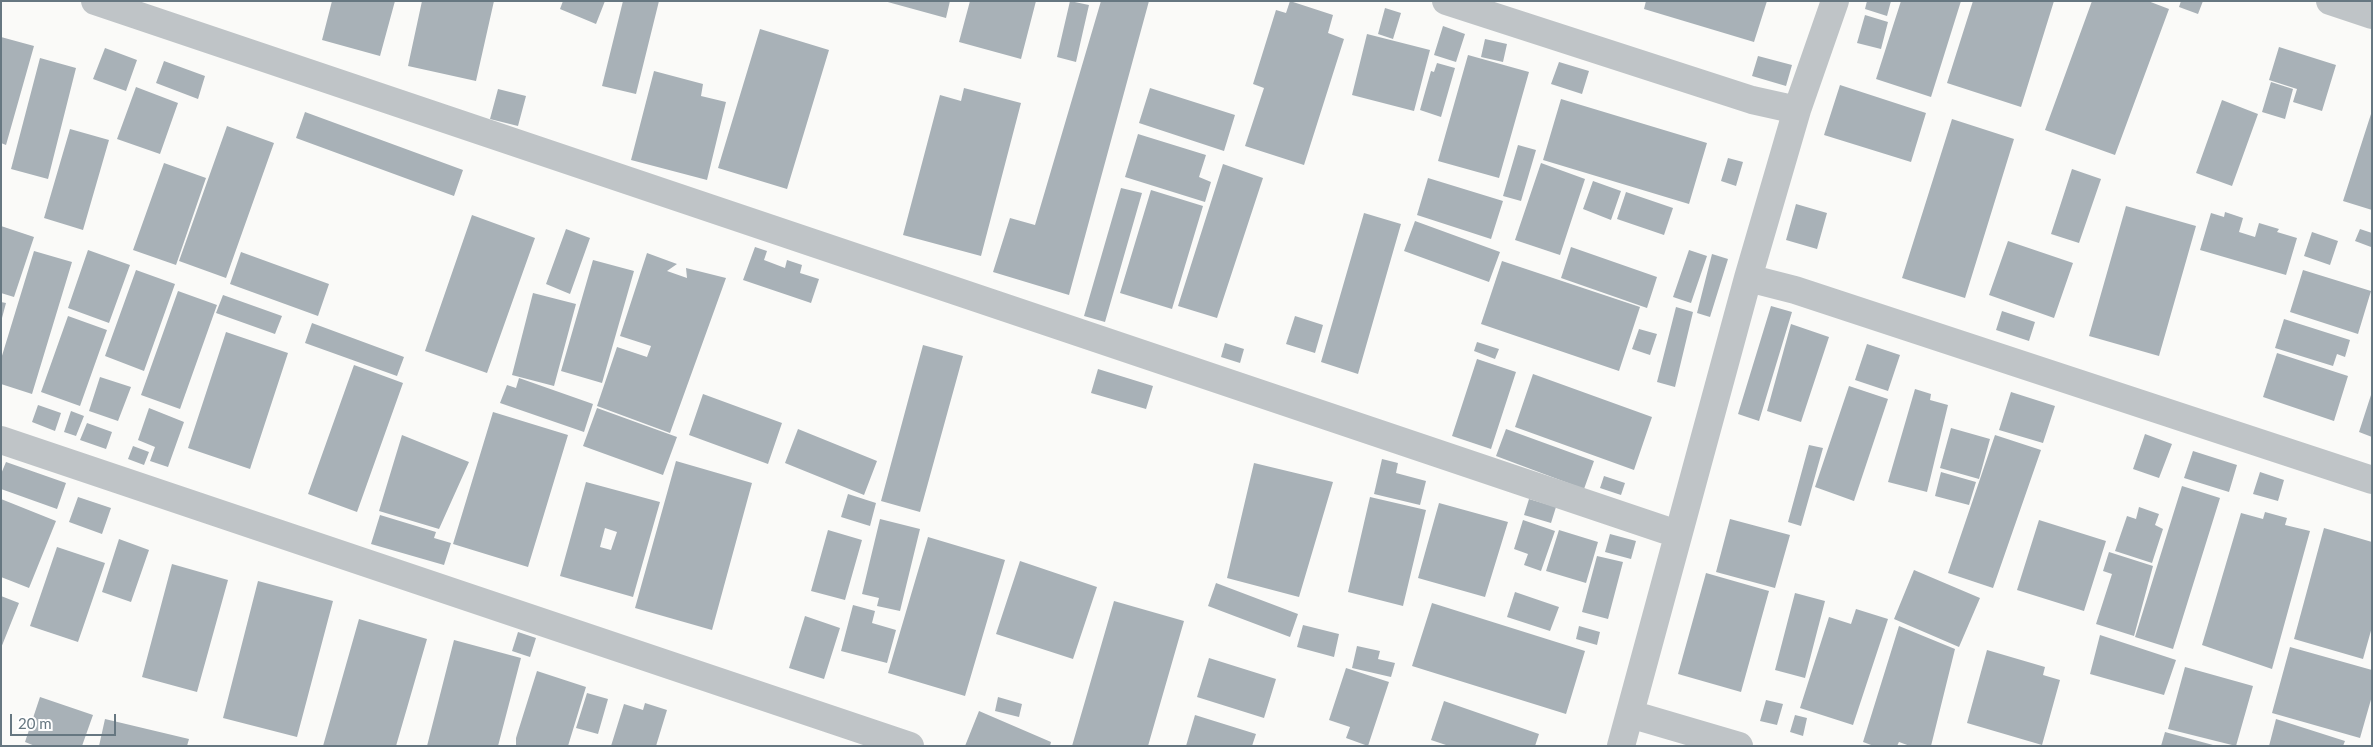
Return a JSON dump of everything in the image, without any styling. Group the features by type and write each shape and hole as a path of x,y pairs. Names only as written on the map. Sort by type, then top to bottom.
{"street":[{"path":"94,1 1677,534"},
{"path":"1446,1 1752,100 1797,110"},
{"path":"1621,746 1748,278 1797,110 1835,1"},
{"path":"2330,1 2372,15"},
{"path":"1748,278 1796,290 2372,480"},
{"path":"1,440 910,746"},
{"path":"1630,714 1739,746"}],"building":[{"path":"332,1 395,1 380,56 322,40"},
{"path":"422,1 494,1 476,81 408,66"},
{"path":"563,1 605,1 596,24 560,9"},
{"path":"623,1 659,1 636,94 602,86"},
{"path":"884,1 950,1 946,18"},
{"path":"970,1 1036,1 1021,59 959,42"},
{"path":"1070,1 1089,5 1076,62 1057,57"},
{"path":"1101,1 1149,1 1069,295 993,272 1010,218 1035,225"},
{"path":"1290,1 1333,15 1328,33 1344,39 1304,165 1245,146 1264,88 1253,84 1276,10 1286,13"},
{"path":"1646,1 1767,1 1754,42 1644,9"},
{"path":"1867,1 1891,1 1887,16 1865,9"},
{"path":"1901,1 1961,1 1931,97 1876,79"},
{"path":"1973,1 2054,1 2021,107 1947,83"},
{"path":"2092,1 2148,1 2169,9 2115,155 2045,130"},
{"path":"2181,1 2203,1 2198,14 2179,7"},
{"path":"1385,8 1401,13 1393,39 1378,34"},
{"path":"1865,15 1888,22 1881,49 1857,43"},
{"path":"1443,26 1465,34 1456,62 1434,55"},
{"path":"760,29 829,50 787,189 718,168"},
{"path":"1367,34 1430,50 1414,111 1352,95"},
{"path":"1,37 34,46 6,145 1,143"},
{"path":"1485,39 1507,44 1503,62 1481,57"},
{"path":"2279,47 2336,65 2322,111 2293,102 2297,89 2269,80"},
{"path":"105,48 137,60 126,91 93,79"},
{"path":"1468,55 1529,72 1499,178 1438,161"},
{"path":"1758,56 1792,65 1786,86 1752,76"},
{"path":"40,58 76,68 48,179 11,169"},
{"path":"164,61 205,76 198,99 156,83"},
{"path":"1559,62 1589,71 1582,94 1551,84"},
{"path":"1437,63 1455,68 1441,117 1420,110 1431,71 1434,72"},
{"path":"654,71 703,84 701,96 726,102 707,180 631,160"},
{"path":"2271,82 2293,89 2285,119 2262,112"},
{"path":"1840,85 1926,113 1911,162 1824,135"},
{"path":"136,87 178,103 160,154 117,139"},
{"path":"964,88 1021,103 981,256 903,235 940,95 961,101"},
{"path":"1150,88 1235,115 1224,151 1139,123"},
{"path":"498,89 526,96 518,126 490,119"},
{"path":"1561,99 1707,143 1689,204 1543,160"},
{"path":"2222,100 2258,114 2232,186 2196,173"},
{"path":"305,112 463,170 454,196 296,138"},
{"path":"2372,114 2372,210 2343,201"},
{"path":"1952,119 2014,139 1965,298 1902,278"},
{"path":"227,126 274,143 226,278 179,261"},
{"path":"70,129 109,140 83,230 44,218"},
{"path":"1138,134 1206,155 1199,177 1211,182 1205,202 1125,177"},
{"path":"1518,145 1536,150 1521,201 1503,196"},
{"path":"1728,158 1743,162 1736,186 1721,181"},
{"path":"164,163 206,178 176,265 133,250"},
{"path":"1541,163 1585,179 1560,255 1515,240"},
{"path":"1223,164 1263,178 1217,318 1178,306"},
{"path":"2072,169 2101,179 2079,243 2051,234"},
{"path":"1428,178 1503,201 1491,239 1417,215"},
{"path":"1593,181 1621,191 1611,220 1583,209"},
{"path":"1121,188 1142,193 1105,322 1084,316"},
{"path":"1151,190 1203,206 1172,309 1120,293"},
{"path":"1626,192 1673,208 1664,235 1617,219"},
{"path":"1796,204 1827,213 1817,249 1786,240"},
{"path":"2126,206 2196,226 2159,356 2089,336"},
{"path":"2225,212 2243,218 2239,232 2255,237 2259,223 2279,229 2277,232 2297,238 2286,275 2200,250 2211,213 2224,217"},
{"path":"1364,213 1401,224 1358,374 1321,362"},
{"path":"472,215 535,238 487,373 425,351"},
{"path":"1415,221 1500,252 1489,282 1404,251"},
{"path":"1,226 34,237 14,297 1,293"},
{"path":"566,229 590,238 570,294 546,284"},
{"path":"2360,229 2372,233 2371,247 2355,241"},
{"path":"2312,232 2338,241 2330,265 2304,256"},
{"path":"2008,241 2073,263 2054,318 1989,295"},
{"path":"755,247 767,251 764,260 785,268 787,260 802,265 800,273 819,279 811,303 743,280"},
{"path":"1571,247 1657,277 1647,308 1561,278"},
{"path":"88,250 130,265 109,323 68,308"},
{"path":"1689,250 1707,256 1691,303 1673,297"},
{"path":"34,251 72,262 32,394 1,384 1,359"},
{"path":"241,252 329,284 318,316 230,284"},
{"path":"647,253 677,264 667,271 687,278 686,268 726,278 670,433 597,406 617,347 647,357 651,346 620,336"},
{"path":"1712,254 1728,259 1710,317 1697,313"},
{"path":"593,260 634,271 602,383 561,371"},
{"path":"1502,261 1640,307 1619,371 1481,324"},
{"path":"136,270 175,284 144,371 105,356"},
{"path":"2303,270 2371,291 2358,334 2290,312"},
{"path":"178,291 217,305 180,409 141,395"},
{"path":"533,293 576,304 554,386 512,375"},
{"path":"223,295 282,316 275,334 216,313"},
{"path":"1,302 6,303 2,318 1,318"},
{"path":"1771,306 1792,312 1759,421 1738,414"},
{"path":"1676,307 1693,312 1675,387 1657,382"},
{"path":"2002,311 2035,322 2029,341 1996,330"},
{"path":"68,316 107,330 80,406 41,392"},
{"path":"1295,316 1323,325 1315,353 1286,344"},
{"path":"2284,319 2350,340 2345,357 2337,354 2333,366 2275,348"},
{"path":"312,323 404,357 397,376 305,343"},
{"path":"1791,324 1829,337 1801,422 1767,411"},
{"path":"1639,329 1657,334 1650,355 1632,349"},
{"path":"226,332 288,353 250,469 188,448"},
{"path":"1477,342 1499,349 1495,359 1474,351"},
{"path":"1225,343 1244,349 1240,363 1221,357"},
{"path":"1867,344 1900,355 1888,391 1855,380"},
{"path":"923,345 963,356 920,512 881,501"},
{"path":"2277,353 2348,376 2334,421 2263,397"},
{"path":"1477,359 1516,372 1491,449 1452,436"},
{"path":"354,365 403,383 357,512 308,494"},
{"path":"1098,369 1153,386 1146,409 1091,393"},
{"path":"1533,374 1652,417 1634,470 1515,427"},
{"path":"100,377 131,387 118,421 89,411"},
{"path":"519,378 593,404 584,432 500,403 507,385 516,388"},
{"path":"1849,386 1888,399 1854,501 1815,487"},
{"path":"1915,389 1931,394 1930,400 1948,405 1927,492 1888,482"},
{"path":"2011,392 2055,406 2043,443 1999,430"},
{"path":"703,394 782,423 768,464 689,435"},
{"path":"2372,395 2372,437 2359,432"},
{"path":"38,405 61,413 55,431 32,422"},
{"path":"149,408 184,422 168,467 150,461 155,447 138,440"},
{"path":"597,408 677,437 663,475 583,446"},
{"path":"71,411 84,416 76,436 64,432"},
{"path":"493,412 568,435 528,567 453,544"},
{"path":"87,423 112,432 106,449 80,440"},
{"path":"1951,428 1990,439 1979,479 1940,468"},
{"path":"798,429 877,461 864,495 785,463"},
{"path":"1506,429 1594,461 1584,489 1496,456"},
{"path":"2145,434 2172,444 2159,478 2133,469"},
{"path":"402,435 469,462 439,529 379,511"},
{"path":"1995,435 2041,450 1993,588 1948,573"},
{"path":"1809,445 1823,448 1801,526 1788,522"},
{"path":"133,446 149,452 144,465 128,459"},
{"path":"2193,451 2237,465 2229,492 2184,478"},
{"path":"1382,459 1398,463 1396,473 1426,481 1420,505 1374,494"},
{"path":"676,461 752,483 712,630 635,608"},
{"path":"6,462 66,483 57,509 1,489 1,474"},
{"path":"1254,463 1333,482 1299,597 1227,578"},
{"path":"1941,472 1976,482 1969,505 1935,496"},
{"path":"2260,472 2284,480 2278,501 2253,494"},
{"path":"1604,476 1625,483 1621,495 1600,488"},
{"path":"586,482 660,502 633,597 560,576","holes":["605,528 617,532 611,550 600,547"]},
{"path":"2182,486 2220,498 2173,649 2135,637"},
{"path":"848,494 876,503 870,526 841,517"},
{"path":"78,497 111,508 102,534 69,522"},
{"path":"1370,497 1426,510 1403,606 1348,592"},
{"path":"1,499 56,521 29,588 1,577"},
{"path":"1529,499 1556,507 1551,523 1524,515"},
{"path":"1439,503 1508,522 1485,597 1418,578"},
{"path":"2139,507 2159,514 2155,525 2163,529 2152,563 2115,551 2127,516 2136,519"},
{"path":"2265,512 2287,518 2285,525 2310,531 2272,669 2202,645 2241,513 2263,519"},
{"path":"380,515 436,532 434,538 451,543 444,565 371,544"},
{"path":"880,519 920,529 900,611 877,606 879,598 862,594"},
{"path":"1730,519 1790,535 1775,588 1716,572"},
{"path":"1523,520 1555,531 1541,571 1524,565 1528,554 1514,549"},
{"path":"2039,520 2106,541 2084,611 2017,590"},
{"path":"2324,528 2372,542 2372,627 2363,659 2294,639"},
{"path":"828,530 862,540 845,600 811,591"},
{"path":"1559,530 1598,542 1586,583 1546,571"},
{"path":"1610,534 1636,541 1631,559 1605,552"},
{"path":"928,537 1005,560 965,696 888,673"},
{"path":"119,539 149,550 131,602 102,592"},
{"path":"57,547 105,563 78,642 30,626"},
{"path":"2109,552 2153,566 2134,636 2096,624 2112,574 2103,571"},
{"path":"1597,556 1623,562 1608,619 1582,612"},
{"path":"1020,561 1097,587 1073,659 996,634"},
{"path":"172,564 228,580 197,692 142,677"},
{"path":"1914,570 1980,598 1959,647 1894,619"},
{"path":"1706,573 1769,591 1741,692 1678,674"},
{"path":"258,581 333,601 297,737 223,718"},
{"path":"1216,583 1298,614 1290,637 1208,606"},
{"path":"1515,592 1559,607 1550,631 1507,617"},
{"path":"1795,593 1825,601 1805,678 1775,670"},
{"path":"1,596 19,603 1,648"},
{"path":"1114,601 1184,621 1148,746 1072,746"},
{"path":"1432,603 1585,651 1566,714 1412,666"},
{"path":"853,605 875,611 872,623 896,630 887,663 841,651"},
{"path":"1856,609 1888,619 1853,725 1800,708 1829,617 1851,624"},
{"path":"805,616 840,628 824,679 789,668"},
{"path":"359,619 427,639 396,746 323,746"},
{"path":"1303,625 1339,634 1334,657 1297,647"},
{"path":"1579,626 1600,632 1597,645 1576,639"},
{"path":"1899,626 1955,649 1931,746 1910,746 1899,742 1897,746 1874,746 1863,742"},
{"path":"518,632 536,638 530,657 512,651"},
{"path":"2100,635 2176,660 2164,695 2090,674"},
{"path":"454,640 521,658 498,746 427,746"},
{"path":"1357,646 1380,651 1378,659 1395,663 1391,677 1352,668"},
{"path":"2290,647 2372,670 2372,696 2360,738 2272,713"},
{"path":"1987,650 2045,667 2043,675 2060,680 2042,745 1967,723"},
{"path":"1209,658 1276,679 1264,718 1197,697"},
{"path":"2185,667 2253,686 2236,746 2168,729"},
{"path":"1346,668 1389,682 1368,746 1346,738 1350,727 1329,720"},
{"path":"537,671 586,687 568,746 516,746 516,738"},
{"path":"587,693 608,699 598,734 576,728"},
{"path":"40,697 93,715 82,746 35,746 25,742"},
{"path":"998,697 1022,704 1019,717 995,711"},
{"path":"1766,700 1783,704 1777,725 1760,721"},
{"path":"1444,701 1539,734 1535,746 1449,746 1431,740"},
{"path":"645,703 667,710 656,746 611,746 624,704 643,710"},
{"path":"979,711 1051,742 1050,746 965,746"},
{"path":"1195,715 1256,734 1252,746 1186,746"},
{"path":"1795,715 1807,718 1803,736 1790,732"},
{"path":"105,719 189,739 187,746 99,746"},
{"path":"2276,719 2345,741 2343,746 2269,746"},
{"path":"2165,732 2213,745 2213,746 2161,746"}]}
